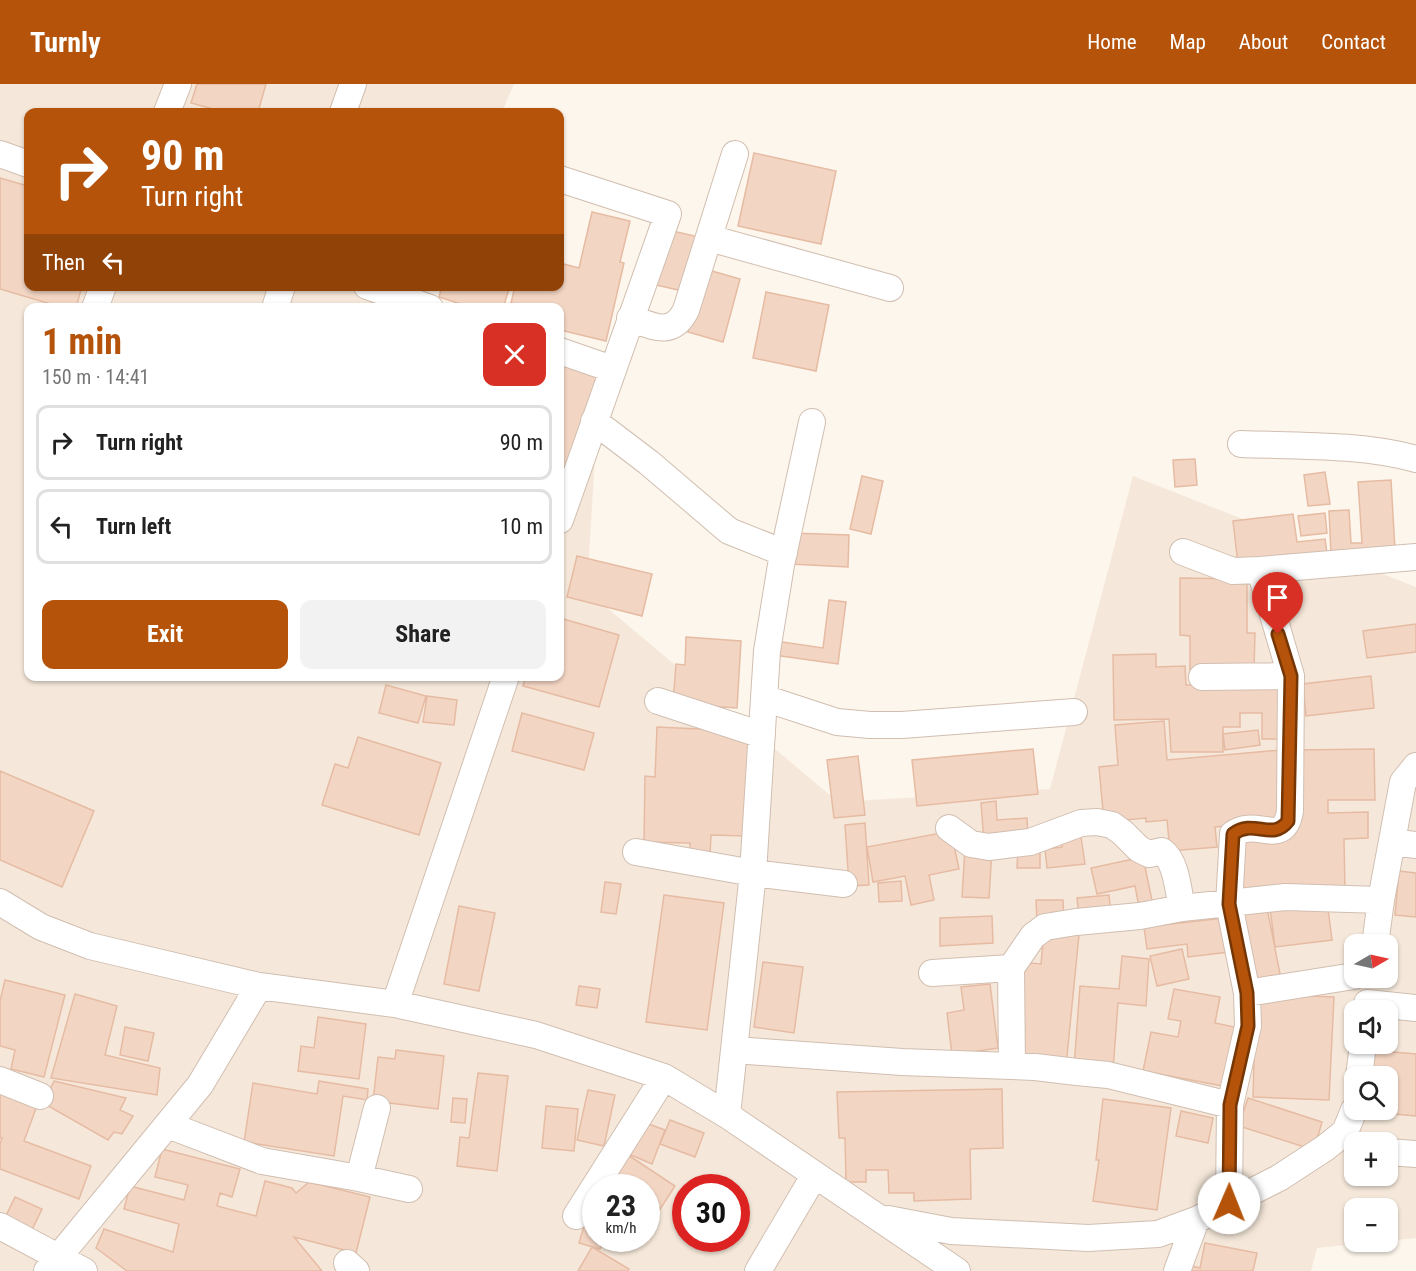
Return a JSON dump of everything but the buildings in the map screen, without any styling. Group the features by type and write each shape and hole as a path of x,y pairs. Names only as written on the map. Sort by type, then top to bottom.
{"street":[{"path":"169,108 178,84"},
{"path":"344,108 353,84"},
{"path":"0,154 24,163"},
{"path":"630,318 662,329 673,326 681,320 735,154"},
{"path":"564,180 668,214 564,502"},
{"path":"709,238 890,288"},
{"path":"382,291 416,303"},
{"path":"564,352 612,369"},
{"path":"594,421 648,462 729,531 784,553"},
{"path":"727,1115 753,873 767,651 784,553 812,422"},
{"path":"1241,444 1396,453 1416,459"},
{"path":"1183,552 1233,571 1416,557"},
{"path":"1229,1203 1230,1105 1248,1026 1247,993 1229,904 1233,834 1241,828 1249,827 1272,831 1284,828 1288,821 1291,676 1260,570"},
{"path":"1202,676 1291,676"},
{"path":"395,1004 504,681"},
{"path":"764,698 837,722 870,725 902,725 1074,712"},
{"path":"658,701 762,735"},
{"path":"1376,934 1381,900 1404,844 1403,782 1416,766"},
{"path":"949,828 971,844 989,847 1030,842 1081,823 1097,822 1112,825 1124,833 1139,849 1149,854 1162,851 1167,855 1172,866 1182,908"},
{"path":"636,852 753,873 844,884"},
{"path":"1012,1066 1011,968 1033,936 1045,927 1140,916 1182,908 1285,897 1381,900"},
{"path":"0,902 41,927 90,946 260,986 395,1004 536,1035 664,1077 727,1115 957,1271"},
{"path":"932,973 1011,968"},
{"path":"1247,993 1344,978"},
{"path":"53,1264 200,1085 260,986"},
{"path":"1398,1008 1416,1008"},
{"path":"734,1050 902,1062 1012,1066 1108,1075 1230,1105"},
{"path":"576,1216 664,1077"},
{"path":"0,1080 40,1096"},
{"path":"359,1178 377,1108"},
{"path":"876,1217 951,1231 1088,1238 1158,1234 1196,1220 1279,1178 1345,1132 1350,1120"},
{"path":"168,1125 262,1161 409,1189"},
{"path":"1325,1148 1344,1149"},
{"path":"1398,1153 1416,1154"},
{"path":"758,1271 814,1176"},
{"path":"1178,1271 1196,1220"},
{"path":"0,1226 53,1264 84,1271"}],"shaded area":[{"path":"0,84 514,84 504,108 24,108 24,291 428,291 424,303 24,303 24,681 564,681 564,372 599,388 587,591 838,802 1050,789 1133,476 1416,587 1416,1238 1398,1240 1398,1198 1344,1198 1344,1245 1317,1248 1311,1271 0,1271"}],"route":[{"path":"1229,1203 1230,1105 1248,1026 1247,993 1229,904 1233,834 1241,828 1249,827 1272,831 1284,828 1288,821 1291,676 1278,634"}]}
